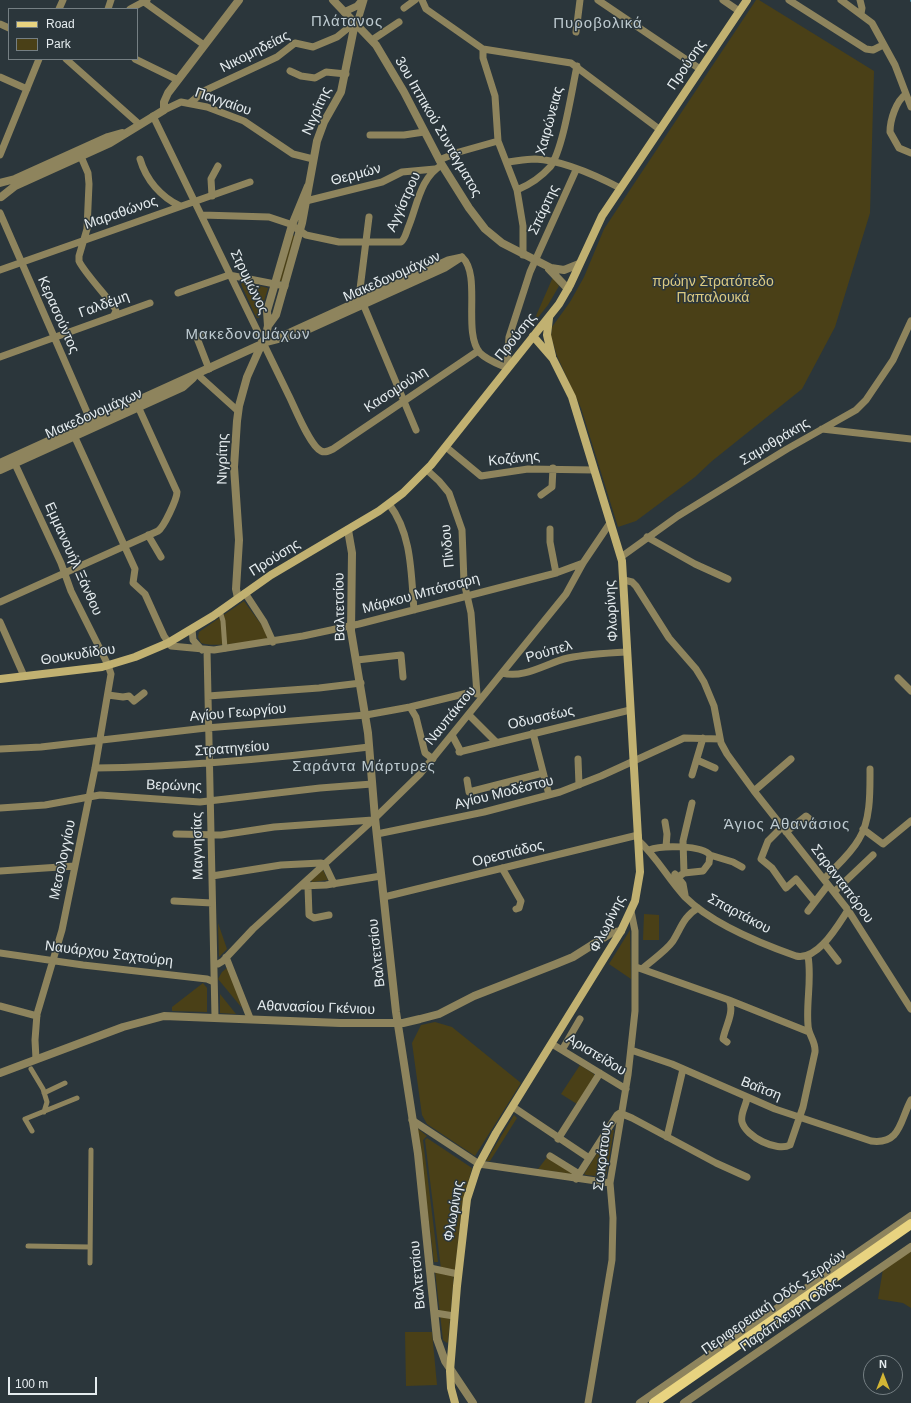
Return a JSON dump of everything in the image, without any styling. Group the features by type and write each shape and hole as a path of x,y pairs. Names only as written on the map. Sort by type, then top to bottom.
{"main road":[{"name":"Προύσης","path":"220,611 271,575 389,504 427,470 550,316 568,289 595,228 659,129 747,0"},
{"name":"Φλωρίνης","path":"453,1402 450,1371 454,1316 467,1199 471,1183 479,1164 513,1107 622,931 636,897 639,879 624,580 621,557 574,404 553,359 547,335 547,324 550,316"},
{"name":"Φλωρίνης","path":"533,336 553,359"},
{"name":"Θουκυδίδου","path":"0,678 108,665 168,643 220,611"},
{"name":"Περιφερειακή Οδός Σερρών","path":"654,1403 911,1224"}],"street":[{"path":"0,195 79,154 108,137 125,133 164,110 165,99 239,0"},
{"name":"3ου Ιππικού Συντάγματος","path":"333,0 372,40 394,74 424,132 438,165 485,229 502,243 544,265"},
{"path":"344,12 357,6 363,0"},
{"path":"355,23 361,14 363,0"},
{"path":"404,8 415,0"},
{"path":"422,0 426,9 483,48 564,60 577,66 659,129"},
{"path":"576,32 580,0"},
{"path":"598,0 700,69"},
{"path":"723,0 739,11"},
{"path":"789,0 866,49 873,50 883,45"},
{"path":"841,0 862,14 872,23 895,65 911,107"},
{"path":"860,0 862,14"},
{"path":"132,8 146,1 204,46"},
{"path":"372,40 399,22"},
{"name":"Νιγρίτης","path":"242,596 236,589 239,531 234,467 238,411 248,377 263,344 268,326 267,311 275,284 306,201 313,159 320,132 338,101 346,74 355,23"},
{"name":"Νικομηδείας","path":"190,103 204,91 277,57 295,43 310,47 316,46 337,37 355,23"},
{"path":"483,48 484,58 495,99 498,141 508,162 517,190 523,226 523,255"},
{"path":"0,155 39,60"},
{"path":"67,60 139,124"},
{"path":"137,60 178,80"},
{"name":"Χαιρώνειας","path":"517,190 544,172 552,162 562,134 577,66"},
{"path":"290,71 301,76 315,78 326,72 346,74"},
{"path":"0,77 27,89"},
{"path":"906,94 900,98 890,132 894,142 900,149 911,153"},
{"name":"Παγγαίου","path":"164,110 178,103 190,103 244,121 293,154 313,159"},
{"name":"Στρυμώνος","path":"153,116 196,201 263,344 314,444 321,451 328,451"},
{"path":"370,134 404,135 424,132"},
{"name":"Θερμών","path":"306,201 382,182 402,172 438,165 464,150 498,141"},
{"path":"0,183 10,181 79,154"},
{"path":"79,154 88,173 89,184 87,229 79,256 79,261 98,289 116,308 114,315"},
{"path":"140,159 145,174 154,186 169,201 180,206"},
{"name":"Σπάρτης","path":"508,162 536,159 552,162 620,188"},
{"name":"Αγγίστρου","path":"202,215 266,216 296,228 307,235 339,242 402,242 425,183 438,165"},
{"path":"212,196 211,179 218,166"},
{"name":"Σπάρτης","path":"507,368 509,337 535,261 576,170"},
{"name":"Μαραθώνος","path":"0,270 250,182"},
{"name":"Νιγρίτης","path":"268,326 276,315 285,286 296,228 308,186"},
{"name":"Κερασούντος","path":"0,214 93,425"},
{"path":"369,216 360,289 362,302 416,430"},
{"name":"Μακεδονομάχων","path":"0,463 186,386 196,375 263,344 362,302 448,260 462,257 467,262 470,272 474,335 478,350"},
{"path":"544,265 564,270 579,264"},
{"path":"544,265 556,275 568,289"},
{"path":"178,293 221,276 231,275 285,286"},
{"name":"Γαλδέμη","path":"0,357 150,303"},
{"name":"Σαμοθράκης","path":"621,557 673,519 769,459 856,410 866,400 895,357 911,321"},
{"path":"203,334 196,338 209,369"},
{"path":"478,350 489,359 507,368"},
{"name":"Κασομούλη","path":"328,451 478,350"},
{"path":"196,375 238,411"},
{"path":"0,602 164,527 177,492 138,405"},
{"path":"838,421 841,431"},
{"path":"822,429 911,439"},
{"path":"73,434 135,571 133,583 145,594 168,643"},
{"name":"Μακεδονομάχων","path":"0,470 15,464 73,434"},
{"name":"Κοζάνης","path":"446,447 480,476 515,470 552,468 594,470"},
{"name":"Εμμανουήλ Ξάνθου","path":"15,464 64,572 71,591 108,665"},
{"path":"541,495 552,487 552,468"},
{"name":"Πίνδου","path":"427,470 446,489 461,525 466,595 471,613 476,691 480,700"},
{"path":"389,504 401,523 407,543 414,610"},
{"path":"583,563 610,523"},
{"path":"550,529 550,542 556,573"},
{"name":"Βαλτετσίου","path":"348,530 352,553 351,626 370,747 374,819 382,876 397,1023 412,1120 439,1347 450,1371"},
{"path":"148,535 160,557"},
{"path":"647,537 695,564 728,579"},
{"name":"Μάρκου Μπότσαρη","path":"168,643 171,646 205,650 225,649 273,642 351,626 414,610 466,595 556,573 583,563"},
{"name":"Ναυπάκτου","path":"214,963 219,963 249,932 305,886 433,759 566,594 583,563"},
{"name":"Σαρανταπόρου","path":"624,580 632,582 636,586 668,638 702,678 714,706 720,739 727,754 754,791 848,910 911,1009"},
{"path":"242,596 264,622 273,642"},
{"path":"220,611 223,622 225,649"},
{"path":"0,622 24,676"},
{"name":"Μαγνησίας","path":"192,629 193,640 205,650 208,696 215,1017"},
{"name":"Ρούπελ","path":"502,672 509,674 532,672 547,664 570,658 627,652"},
{"path":"357,660 401,655 403,677"},
{"name":"Μεσολογγίου","path":"36,1059 35,1040 37,1016 54,961 90,796 111,674 108,665"},
{"path":"898,678 911,691"},
{"path":"208,696 319,688 361,683"},
{"name":"Αγίου Γεωργίου","path":"0,749 41,747 208,728 366,715 410,707 476,691"},
{"path":"108,695 123,698 129,696 134,701 144,693"},
{"path":"410,707 416,717 425,753 433,759"},
{"name":"Οδυσσέως","path":"452,735 460,752 630,710"},
{"path":"468,715 496,742"},
{"path":"533,733 549,796"},
{"path":"692,775 703,738"},
{"name":"Αγίου Μοδέστου","path":"377,834 484,812 549,796 633,762 681,739 720,739"},
{"name":"Στρατηγείου","path":"95,768 209,764 270,759 370,747"},
{"path":"578,759 579,785"},
{"path":"696,760 715,768"},
{"path":"754,791 792,760"},
{"path":"808,911 815,902 826,882 852,850 864,829 870,802 870,769"},
{"path":"467,780 469,792 543,773"},
{"name":"Βερώνης","path":"0,808 51,804 90,796 104,795 196,802 372,784"},
{"path":"685,897 681,875 683,848 685,828 692,803"},
{"path":"814,822 806,816 784,829 768,841 761,859 772,868 786,888 796,880 815,902"},
{"path":"176,834 210,836 274,827 374,819"},
{"path":"864,829 883,844 911,821"},
{"path":"665,822 666,847"},
{"name":"Σπαρτάκου","path":"638,838 685,897 718,922 791,954 800,957 808,956"},
{"name":"Ορεστιάδος","path":"384,897 502,868 638,838"},
{"path":"649,850 666,847 702,850 710,855 733,862 742,867"},
{"path":"662,868 681,875 703,871 709,864 710,855"},
{"path":"834,892 873,855"},
{"path":"212,876 287,865 317,863 325,865 334,884"},
{"path":"0,871 75,866"},
{"path":"502,868 521,901 519,908 516,909"},
{"path":"329,915 314,918 309,915 305,886 334,884 382,876"},
{"path":"174,901 212,903"},
{"path":"639,968 673,941 690,913 698,908"},
{"path":"747,1098 742,1113 742,1124 748,1132 770,1144 784,1146 790,1145 800,1117 815,1052 814,1043 809,1032 808,1022 808,956 824,943 848,910"},
{"name":"Σωκράτους","path":"588,1403 612,1260 613,1218 610,1183 626,1089 639,968 634,921 631,911"},
{"name":"Αθανασίου Γκένιου","path":"0,1073 36,1059 154,1018 164,1016 250,1018 323,1023 397,1023 420,1019 439,1014 485,992 573,957 608,935 622,931"},
{"path":"824,943 838,962"},
{"name":"Ναυάρχου Σαχτούρη","path":"0,953 206,979 214,982"},
{"path":"226,957 250,1018"},
{"path":"639,968 729,1000 809,1032"},
{"path":"727,1042 723,1039 730,1015 731,1005 729,1000"},
{"path":"0,1006 37,1016"},
{"path":"562,1050 580,1020"},
{"name":"Αριστείδου","path":"552,1044 626,1089"},
{"name":"Βαΐτση","path":"631,1050 683,1069 747,1098 871,1141 885,1142 890,1139 898,1130 911,1100"},
{"path":"31,1069 44,1093 47,1102 44,1112"},
{"path":"667,1137 683,1069"},
{"path":"558,1139 600,1073"},
{"path":"44,1093 65,1083"},
{"path":"32,1131 25,1119 77,1098"},
{"path":"513,1107 558,1139 589,1158"},
{"path":"577,1176 617,1115 621,1114 716,1163 747,1177"},
{"path":"412,1120 479,1164 577,1176 610,1183"},
{"path":"90,1263 91,1150"},
{"path":"550,1156 577,1176"},
{"name":"Παράπλευρη Οδός","path":"640,1403 911,1216"},
{"path":"28,1246 90,1247"},
{"name":"Παράπλευρη Οδός","path":"684,1403 911,1247"},
{"path":"430,1268 458,1274"},
{"path":"435,1313 454,1316"},
{"path":"450,1371 473,1403"}],"green space":[{"name":"πρώην Στρατόπεδο Παπαλουκά","path":"756,0 759,0 874,71 870,213 835,327 802,389 712,461 695,477 636,521 618,527 581,408 557,356 551,336 552,327 570,302 584,277 604,229"},
{"path":"292,235 295,236 282,281 279,281"},
{"path":"553,277 559,286 548,305 532,325"},
{"path":"243,282 268,288 259,318 255,315 241,284"},
{"path":"244,601 270,638 215,645 201,643 198,637 199,632"},
{"path":"323,870 328,880 312,882 311,880"},
{"path":"644,914 659,915 659,940 643,940"},
{"path":"218,923 227,949 219,957"},
{"path":"630,930 631,979 609,964"},
{"path":"228,967 242,1008 218,979 222,972"},
{"path":"203,983 207,988 207,1012 172,1011 172,1007"},
{"path":"220,994 236,1014 220,1013"},
{"path":"435,1022 452,1027 521,1083 475,1156 427,1124 422,1115 412,1043 421,1025"},
{"path":"580,1065 594,1074 594,1077 577,1104 561,1094"},
{"path":"514,1115 517,1118 490,1161 486,1161"},
{"path":"417,1128 427,1136 423,1140 438,1262 434,1262"},
{"path":"612,1130 614,1130 606,1177 584,1174"},
{"path":"427,1138 472,1168 462,1206 455,1271 441,1269 425,1140"},
{"path":"548,1156 576,1175 538,1169"},
{"path":"911,1250 911,1308 903,1303 878,1299 883,1269"},
{"path":"435,1271 454,1274 447,1343 443,1340"},
{"path":"405,1332 432,1332 437,1385 406,1386"}],"district":[{"name":"Πλάτανος","path":"347,22"},
{"name":"Πυροβολικά","path":"598,24"},
{"name":"Μακεδονομάχων","path":"248,335"},
{"name":"Σαράντα Μάρτυρες","path":"364,767"},
{"name":"Άγιος Αθανάσιος","path":"787,825"}]}
